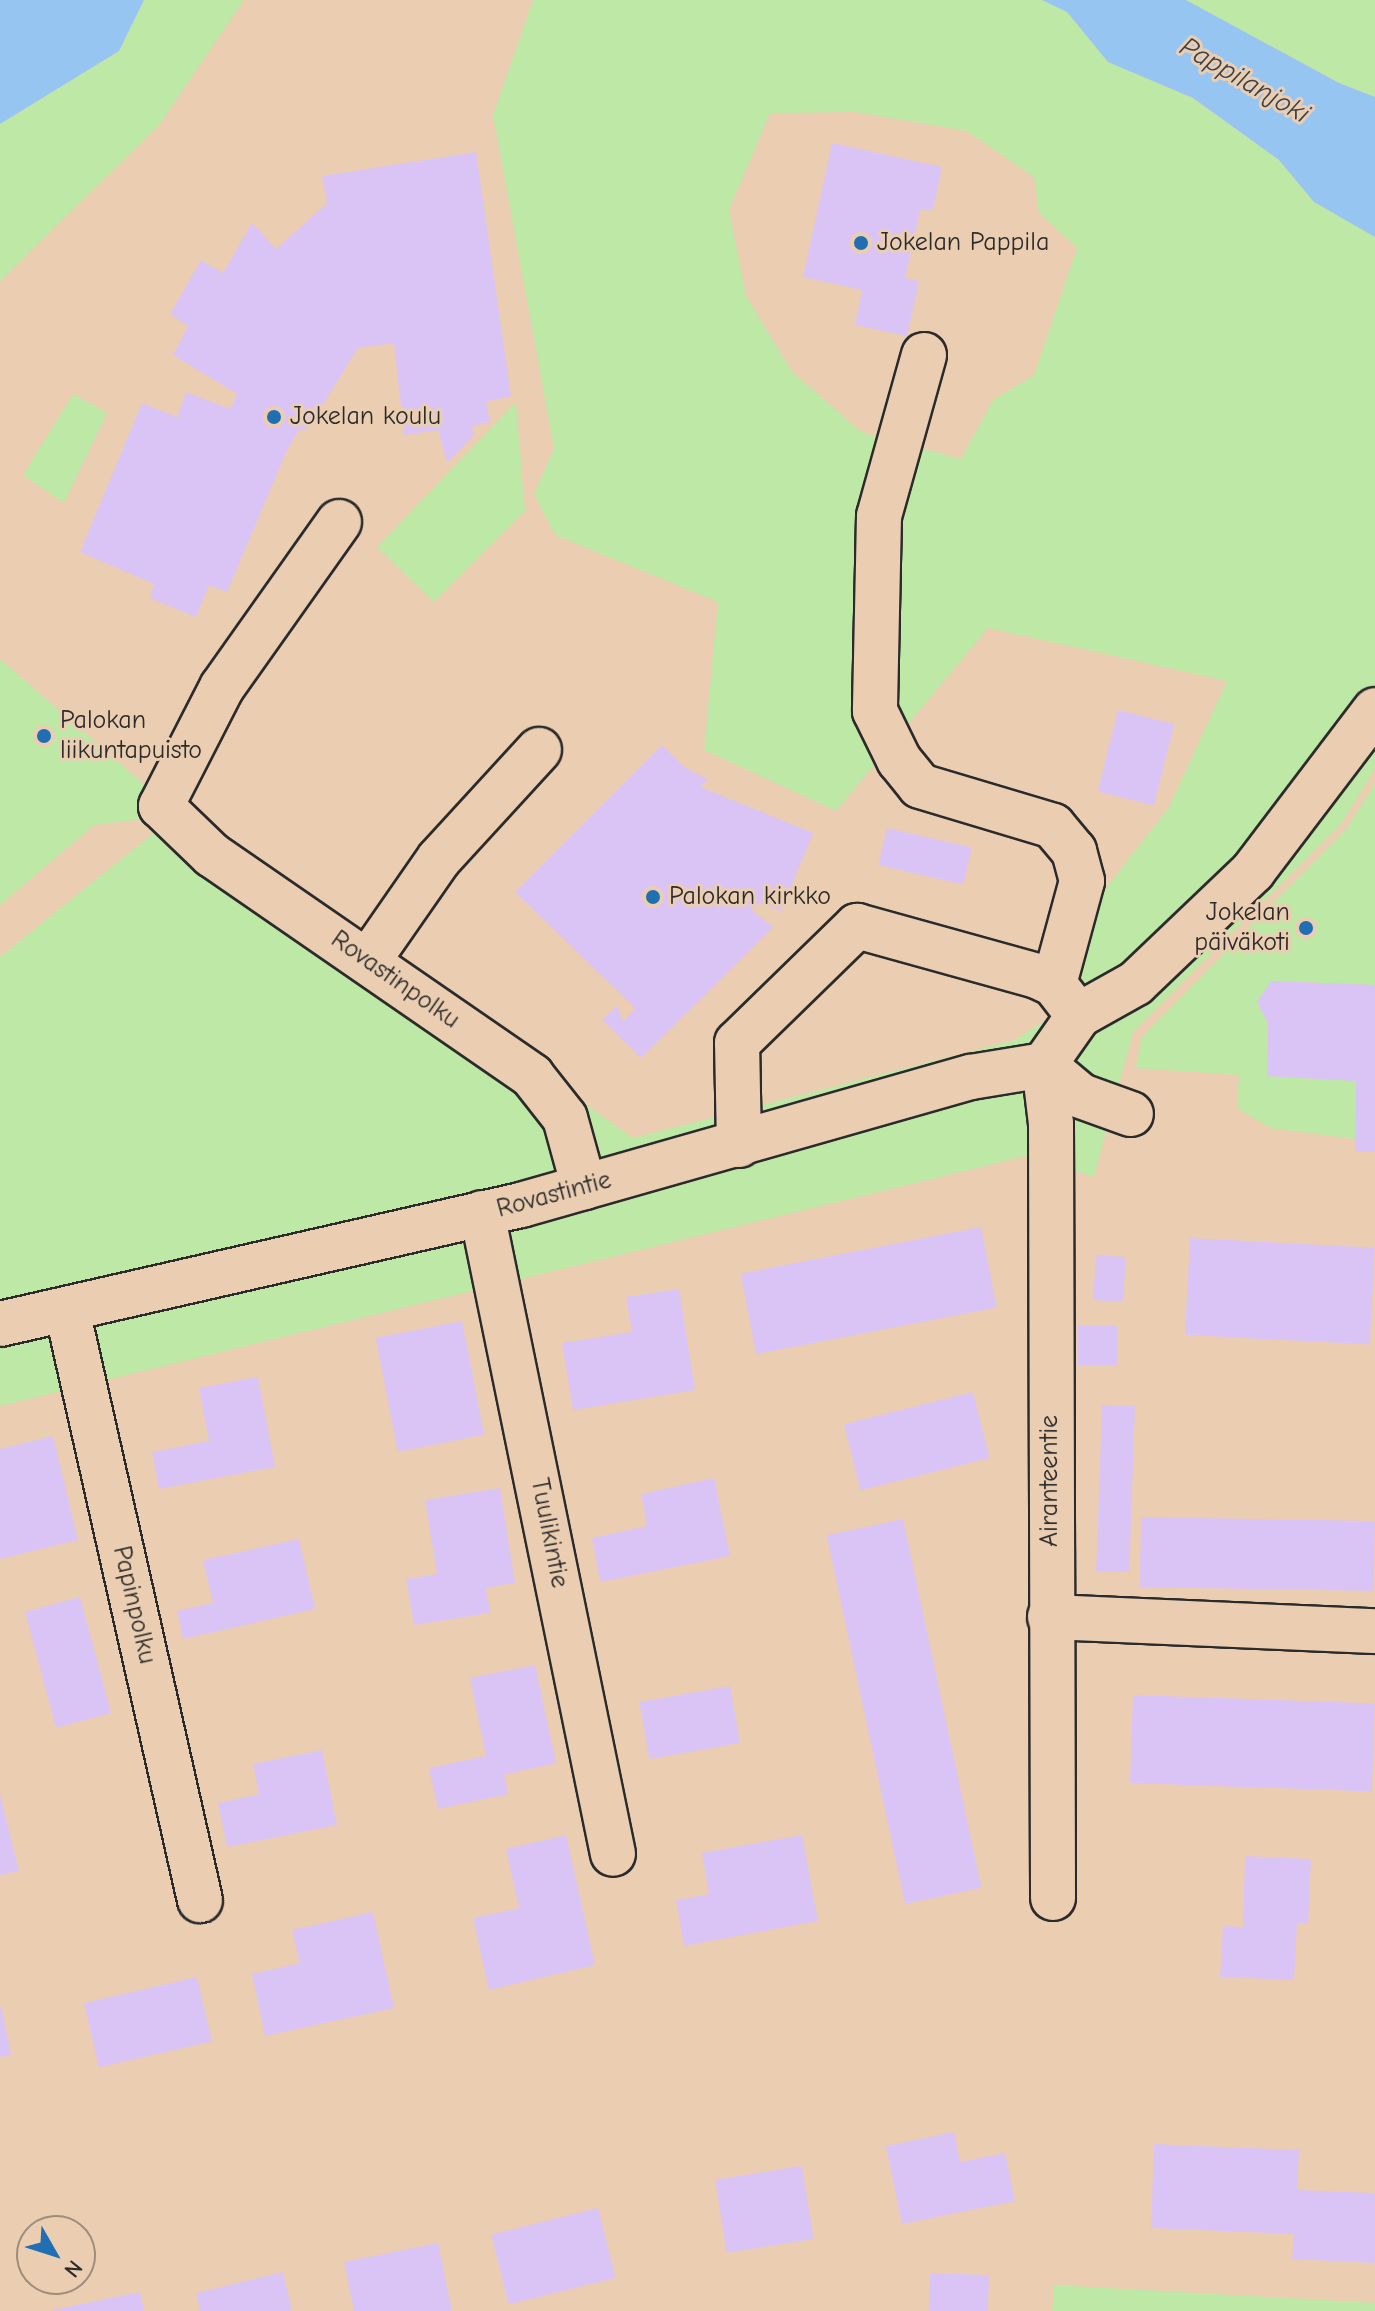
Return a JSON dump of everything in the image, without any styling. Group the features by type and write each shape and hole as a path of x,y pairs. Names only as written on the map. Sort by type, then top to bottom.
{"street":[{"path":"924,355 879,516 875,711 899,760 920,786 1053,826 1074,851 1082,881 1066,1000 1044,1065 1081,1096 1131,1114"},
{"name":"Rovastinpolku","path":"339,522 222,687 161,806 212,855 532,1076 565,1118 584,1187"},
{"path":"739,1145 737,1043 857,926 1066,1000 1136,983 1253,871 1375,710"},
{"path":"368,961 439,859 539,750"},
{"name":"Rovastintie","path":"0,1324 482,1213 739,1145 971,1077 1044,1065"},
{"name":"Airanteentie","path":"1044,1065 1051,1124 1053,1898"},
{"name":"Tuulikintie","path":"482,1213 613,1854"},
{"name":"Papinpolku","path":"67,1310 200,1900"},
{"path":"1050,1617 1375,1631"}],"green space":[{"path":"144,0 244,0 159,125 0,281 0,124 119,51"},
{"path":"533,0 1042,0 1067,12 1108,62 1192,98 1279,160 1314,202 1375,237 1375,769 1341,824 1133,1032 1094,1177 1026,1156 0,1406 0,957 176,815 94,825 0,905 0,659 178,814 633,1138 1015,1040 1080,998 1065,981 1079,923 1169,807 1227,681 988,628 836,811 704,750 718,602 555,535 534,494 554,448 493,115","holes":["855,112 967,131 1034,177 1039,213 1077,248 1034,375 993,400 961,459 861,432 792,372 746,296 729,210 770,113"]},
{"path":"1186,0 1375,0 1375,97 1339,83"},
{"path":"73,394 107,413 64,503 23,475"},
{"path":"516,402 525,511 434,602 377,547"},
{"path":"1375,783 1375,985 1272,981 1257,1002 1268,1023 1267,1076 1356,1081 1355,1139 1270,1128 1237,1108 1239,1075 1136,1068 1141,1038 1347,828"},
{"path":"1054,2285 1375,2303 1375,2311 1052,2311"}],"water":[{"path":"0,0 144,0 119,51 0,124"},
{"name":"Pappilanjoki","path":"1042,0 1186,0 1339,83 1375,97 1375,237 1314,202 1279,160 1193,98 1108,62 1067,12"}],"building":[{"name":"Jokelan Pappila","path":"832,143 942,167 933,209 920,210 905,278 919,281 907,336 855,325 862,290 803,277"},
{"path":"476,152 511,396 486,402 490,422 472,426 474,435 447,463 438,430 404,435 394,343 358,348 307,430 300,429 287,450 227,592 209,585 196,617 150,598 154,584 80,552 142,403 177,417 186,392 230,409 237,394 173,355 188,326 170,314 201,260 223,273 252,223 276,249 327,203 322,176"},
{"path":"1118,710 1174,724 1154,806 1098,792"},
{"name":"Palokan kirkko","path":"662,745 683,766 708,780 700,787 813,833 781,911 760,903 751,910 773,927 641,1058 602,1020 617,1006 623,1022 635,1008 515,892"},
{"path":"887,828 972,848 963,885 878,865"},
{"path":"1271,981 1375,985 1375,1152 1355,1152 1356,1081 1267,1076 1268,1023 1257,1002"},
{"path":"981,1227 997,1307 756,1354 741,1274"},
{"path":"1190,1238 1375,1248 1370,1345 1185,1335"},
{"path":"1096,1255 1126,1257 1123,1302 1093,1300"},
{"path":"679,1289 695,1390 573,1410 562,1343 632,1332 626,1297"},
{"path":"462,1321 484,1435 398,1452 376,1338"},
{"path":"1078,1326 1117,1326 1117,1365 1078,1365"},
{"path":"258,1377 275,1467 159,1489 152,1452 209,1441 199,1388"},
{"path":"973,1392 989,1458 860,1490 844,1424"},
{"path":"1102,1405 1135,1406 1129,1572 1096,1571"},
{"path":"53,1436 78,1540 0,1559 0,1449"},
{"path":"714,1478 730,1556 600,1582 592,1538 647,1526 641,1494"},
{"path":"500,1488 515,1583 486,1588 490,1613 414,1625 406,1579 437,1574 425,1500"},
{"path":"1141,1517 1375,1521 1374,1591 1140,1587"},
{"path":"903,1519 981,1888 905,1904 827,1535"},
{"path":"299,1539 315,1609 183,1639 177,1611 213,1603 203,1560"},
{"path":"80,1597 111,1713 56,1728 25,1612"},
{"path":"535,1665 556,1763 504,1775 508,1794 438,1809 429,1768 486,1756 470,1678"},
{"path":"730,1686 740,1743 649,1759 639,1702"},
{"path":"1133,1695 1375,1703 1372,1791 1130,1783"},
{"path":"322,1750 337,1825 227,1847 218,1803 259,1794 253,1764"},
{"path":"0,1794 19,1871 0,1875"},
{"path":"566,1835 595,1965 489,1990 473,1918 519,1908 506,1849"},
{"path":"802,1835 818,1921 684,1946 676,1900 709,1894 702,1853"},
{"path":"1245,1856 1311,1859 1308,1923 1297,1923 1294,1980 1220,1977 1223,1926 1243,1927"},
{"path":"373,1912 394,2008 265,2036 252,1974 300,1963 292,1930"},
{"path":"197,1977 212,2041 99,2067 84,2003"},
{"path":"0,2007 11,2055 0,2057"},
{"path":"954,2132 960,2162 1005,2153 1015,2201 902,2224 886,2146"},
{"path":"1154,2144 1299,2150 1297,2190 1375,2193 1375,2263 1292,2259 1294,2234 1151,2228"},
{"path":"802,2166 814,2239 727,2253 715,2180"},
{"path":"598,2208 615,2278 509,2304 491,2235"},
{"path":"438,2243 452,2311 354,2311 344,2262"},
{"path":"283,2272 292,2311 200,2311 196,2293"},
{"path":"930,2273 989,2275 988,2311 929,2311"},
{"path":"140,2292 144,2311 53,2311 53,2310"}],"place":[{"name":"Jokelan Pappila","path":"861,243"},
{"name":"Jokelan koulu","path":"274,417"},
{"name":"Palokan liikuntapuisto","path":"44,736"},
{"name":"Palokan kirkko","path":"653,897"},
{"name":"Jokelan päiväkoti","path":"1306,928"}]}
